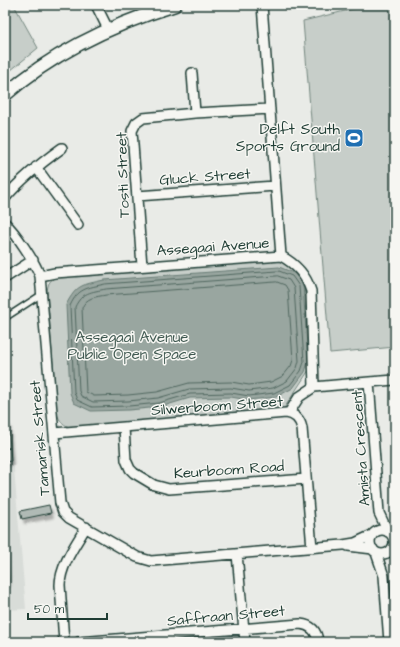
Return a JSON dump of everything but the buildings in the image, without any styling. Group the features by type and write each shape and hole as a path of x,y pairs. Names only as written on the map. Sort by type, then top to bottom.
{"street":[{"path":"96,5 108,29"},
{"path":"5,95 40,68 70,48 108,29 175,5"},
{"name":"Assegaai Avenue","path":"40,276 55,273 281,256 262,5"},
{"path":"192,73 195,113"},
{"name":"Tosti Street","path":"142,266 132,131 136,122 143,118 195,113 270,109"},
{"path":"5,198 23,178 62,148"},
{"path":"36,167 78,225"},
{"name":"Gluck Street","path":"136,196 275,186"},
{"name":"Tamarisk Street","path":"5,223 12,230 33,260 40,276 61,508 69,518 138,557 151,561 343,545 355,543 373,534"},
{"path":"281,256 299,269 309,283 312,291 314,386"},
{"path":"5,278 33,260"},
{"name":"Amista Crescent","path":"373,534 379,513 369,382 395,380"},
{"path":"289,413 299,396 314,386 369,382"},
{"name":"Silwerboom Street","path":"54,434 289,413 296,416 302,428 312,548"},
{"name":"Keurboom Road","path":"124,427 126,460 130,469 134,473 161,487 169,489 306,479"},
{"name":"Amista Crescent","path":"379,513 391,534"},
{"path":"64,642 60,576 86,527"},
{"path":"384,576 394,543 391,534 379,530 373,534 370,543 384,576 391,616 389,642"},
{"name":"Tamarisk Street","path":"343,545 374,551"},
{"path":"374,551 384,553 392,550"},
{"path":"237,554 244,642"},
{"name":"Saffraan Street","path":"79,642 174,638 243,628 304,624 314,630 318,642"}],"lane":[{"path":"5,318 42,294"}],"shaded area":[{"path":"5,364 26,609 5,610"}],"green space":[{"path":"5,5 14,5 38,48 5,75"},
{"name":"Delft South Sports Ground","path":"370,5 395,5 395,347 330,353 303,21"},
{"name":"Assegaai Avenue Public Open Space","path":"278,258 295,270 304,283 309,370 283,410 73,428 67,426 61,421 57,413 47,290 49,283 54,277"}],"water":[{"name":"Assegaai Avenue Public Open Space","path":"279,267 294,273 303,284 308,362 305,372 293,388 276,397 248,400 231,397 190,398 160,407 129,410 91,411 74,403 70,393 66,305 73,293 81,286 104,280"}],"place":[{"name":"Delft South Sports Ground","path":"354,138"}]}
